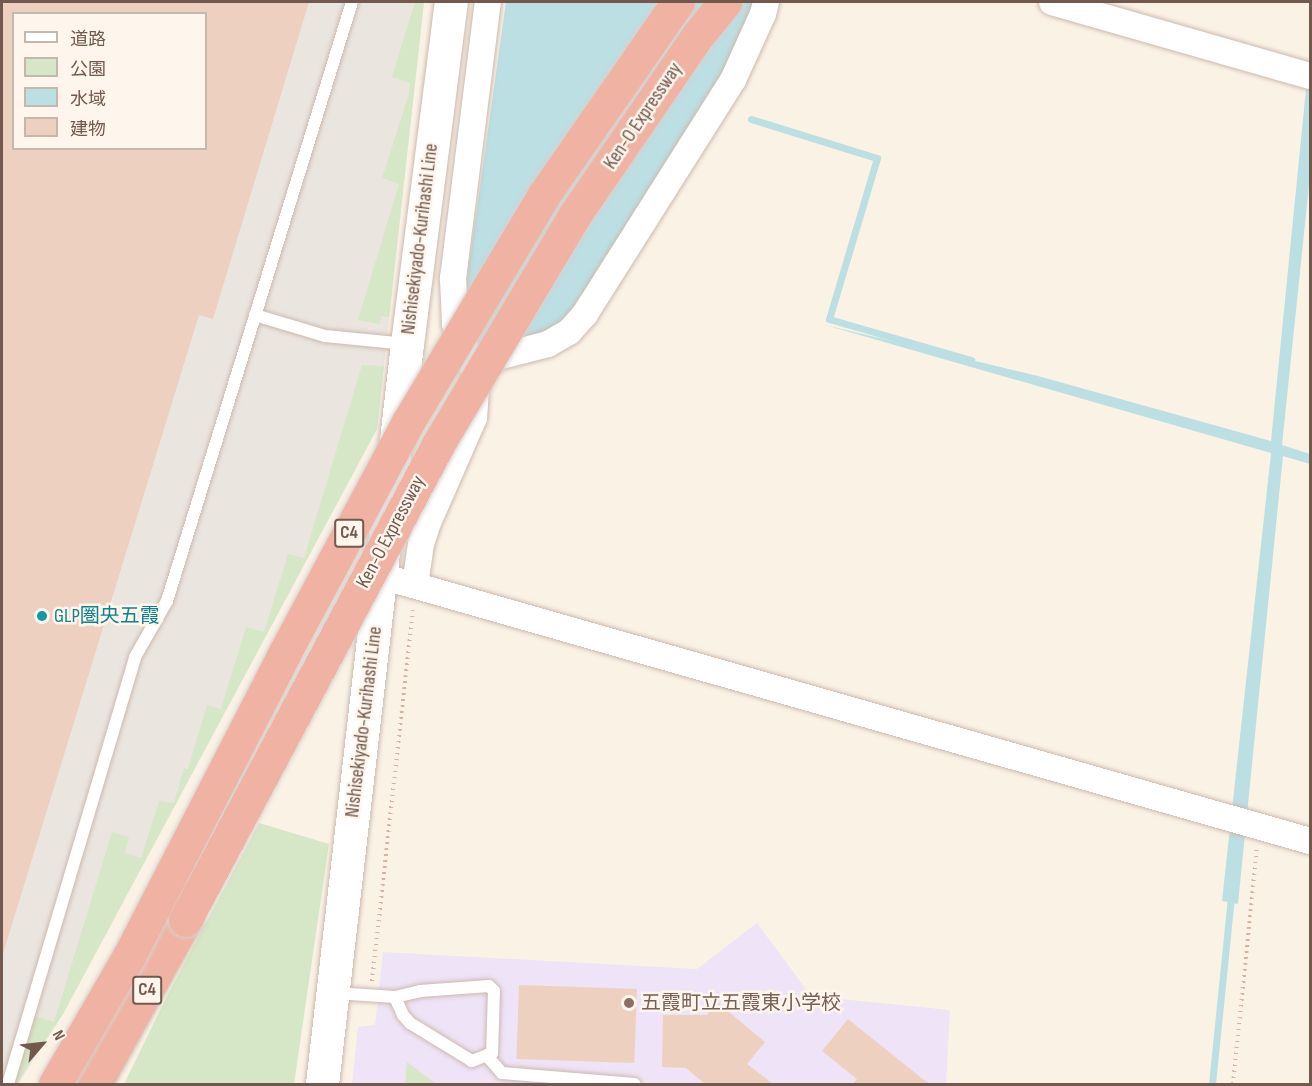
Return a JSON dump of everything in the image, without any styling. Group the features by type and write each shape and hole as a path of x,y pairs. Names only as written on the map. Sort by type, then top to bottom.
{"highway":[{"name":"Ken-O Expressway","path":"55,1084 129,956 283,656 408,423 543,195 678,2"},
{"name":"Ken-O Expressway","path":"94,1084 185,920 440,441 574,216 698,35 725,2"},
{"path":"106,1084 185,920"}],"main road":[{"name":"Nishisekiyado-Kurihashi Line","path":"322,1084 407,344 451,2"}],"street":[{"path":"415,585 421,543 427,525 474,418 476,388 472,363 455,324 453,278 488,2"},
{"path":"472,363 548,344 569,332 585,314 734,80 766,2"},
{"path":"1052,2 1305,74"},
{"path":"381,576 1311,841"}],"lane":[{"path":"8,1084 135,657 167,601 352,2"},
{"path":"255,315 325,336 407,344"},
{"path":"333,993 395,997 420,991 489,986 494,991 494,1047 488,1057 472,1060 410,1023 403,1015 395,997"},
{"path":"488,1057 502,1073 635,1084"}],"path":[{"path":"370,995 404,675 411,645 415,585"},
{"path":"1233,1084 1257,826"}],"shaded area":[{"path":"2,2 424,2 377,429 63,1014 18,1084 2,1084"},
{"name":"五霞町立五霞東小学校","path":"757,923 811,996 950,1010 946,1084 352,1084 358,1027 375,1025 383,952 697,969"}],"green space":[{"path":"415,2 424,2 389,317 381,316 380,324 358,320 399,184 382,178 409,94 410,83 392,77"},
{"path":"362,365 384,366 377,429 63,1014 16,1084 34,1016 54,1022 112,832 129,837 125,853 141,858 159,801 174,803 184,768 188,769 207,705 221,709 246,627 264,632 288,554 304,558"},
{"path":"259,823 329,844 294,1084 124,1084 166,998"},
{"path":"407,1062 436,1084 405,1084"}],"water":[{"path":"506,2 757,2 710,103 567,316 544,333 489,350 478,344 466,301 468,272"},
{"path":"1310,49 1310,176 1282,445 1310,454 1310,464 1283,456 1238,904 1222,901 1271,453 825,325 1038,376 1271,441"}],"building":[{"name":"GLP圏央五霞","path":"2,2 309,2 213,319 199,315 2,957"},
{"path":"519,985 637,989 634,1063 516,1059"},
{"path":"717,1002 765,1042 747,1064 773,1084 705,1084 686,1068 662,1067 663,1015 707,1015"},
{"path":"848,1019 929,1084 852,1084 857,1079 822,1051"}],"waterway":[{"path":"751,119 877,158 829,319 971,360"},
{"path":"1212,1084 1231,896"}],"place":[{"name":"GLP圏央五霞","path":"42,616"},
{"name":"五霞町立五霞東小学校","path":"629,1003"}]}
